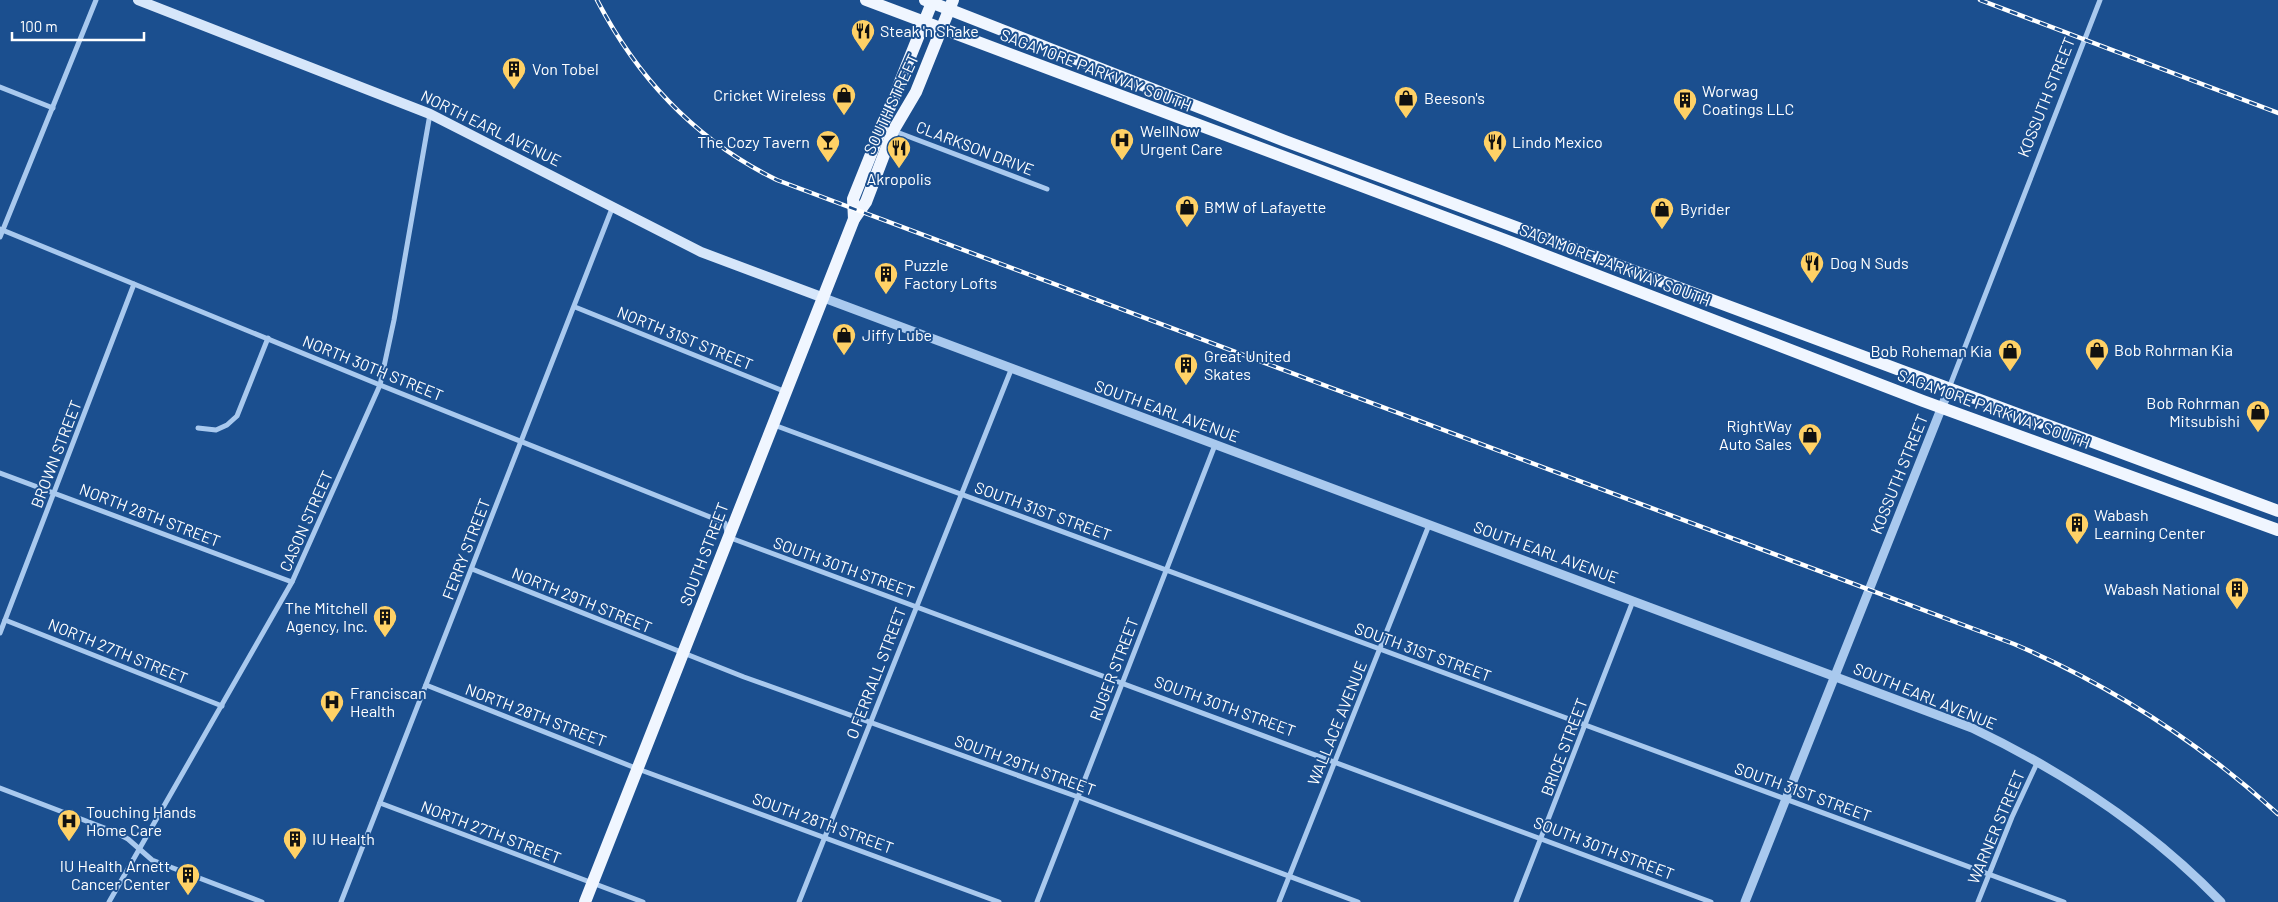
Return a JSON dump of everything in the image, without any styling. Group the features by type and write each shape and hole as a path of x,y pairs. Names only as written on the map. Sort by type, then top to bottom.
{"main road":[{"name":"NORTH EARL AVENUE","path":"138,0 430,114 614,206 700,252 824,298"},
{"name":"SAGAMORE PARKWAY SOUTH","path":"866,0 1509,242 1942,408 2278,530"},
{"name":"SAGAMORE PARKWAY SOUTH","path":"930,1 951,4 1291,143 2278,511"},
{"name":"SOUTH STREET","path":"854,219 853,199 924,22 930,1"},
{"name":"SOUTH STREET","path":"586,902 854,219 866,202 893,131 916,92 951,4"}],"street":[{"path":"0,238 1,229 54,108 96,0"},
{"name":"KOSSUTH STREET","path":"1745,902 1942,408 2100,0"},
{"path":"0,87 54,108"},
{"name":"CASON STREET","path":"109,902 292,582 380,385 394,320 430,114"},
{"name":"CLARKSON DRIVE","path":"893,131 1047,189"},
{"name":"FERRY STREET","path":"341,902 614,206"},
{"name":"NORTH 30TH STREET","path":"1,229 380,385 725,523 728,537"},
{"name":"BROWN STREET","path":"0,633 134,284"},
{"name":"SOUTH EARL AVENUE","path":"824,298 1011,370 1972,728 2038,761 2096,797 2140,829 2178,861 2221,902"},
{"name":"NORTH 31ST STREET","path":"575,307 787,392"},
{"path":"198,428 216,430 227,426 238,416 268,338"},
{"name":"O FERRALL STREET","path":"799,902 1011,370"},
{"name":"SOUTH 31ST STREET","path":"773,425 2064,902"},
{"name":"RUGER STREET","path":"1037,902 1215,445"},
{"name":"NORTH 28TH STREET","path":"0,472 292,582"},
{"name":"WALLACE AVENUE","path":"1279,902 1429,525"},
{"name":"SOUTH 30TH STREET","path":"728,537 1542,837 1711,902"},
{"name":"NORTH 29TH STREET","path":"472,569 683,653"},
{"name":"BRICE STREET","path":"1516,902 1634,601"},
{"name":"NORTH 27TH STREET","path":"5,620 222,706"},
{"name":"SOUTH 29TH STREET","path":"683,653 870,723 1078,797 1358,902"},
{"name":"NORTH 28TH STREET","path":"426,685 638,769"},
{"name":"WARNER STREET","path":"1978,902 2038,761"},
{"name":"SOUTH 28TH STREET","path":"638,769 999,902"},
{"path":"0,788 115,832 128,838 152,860 262,902"},
{"name":"NORTH 27TH STREET","path":"380,802 644,902"}],"railway":[{"path":"597,0 631,56 672,105 721,147 777,180 2014,644 2085,678 2153,718 2217,763 2278,814"},
{"path":"1980,0 2278,113"}],"place":[{"name":"Steak 'n Shake","path":"863,52"},
{"name":"Von Tobel","path":"514,90"},
{"name":"Cricket Wireless","path":"844,116"},
{"name":"Beeson's","path":"1406,119"},
{"name":"Worwag Coatings LLC","path":"1685,121"},
{"name":"WellNow Urgent Care","path":"1122,161"},
{"name":"The Cozy Tavern","path":"828,163"},
{"name":"Lindo Mexico","path":"1495,163"},
{"name":"Akropolis","path":"899,169"},
{"name":"BMW of Lafayette","path":"1187,228"},
{"name":"Byrider","path":"1662,230"},
{"name":"Dog N Suds","path":"1812,284"},
{"name":"Puzzle Factory Lofts","path":"886,295"},
{"name":"Jiffy Lube","path":"844,356"},
{"name":"Bob Rohrman Kia","path":"2097,371"},
{"name":"Bob Roheman Kia","path":"2010,372"},
{"name":"Great United Skates","path":"1186,386"},
{"name":"Bob Rohrman Mitsubishi","path":"2258,433"},
{"name":"RightWay Auto Sales","path":"1810,456"},
{"name":"Wabash Learning Center","path":"2077,545"},
{"name":"Wabash National","path":"2237,610"},
{"name":"The Mitchell Agency, Inc.","path":"385,638"},
{"name":"Franciscan Health","path":"332,723"},
{"name":"Touching Hands Home Care","path":"69,842"},
{"name":"IU Health","path":"295,860"},
{"name":"IU Health Arnett Cancer Center","path":"188,896"}]}
